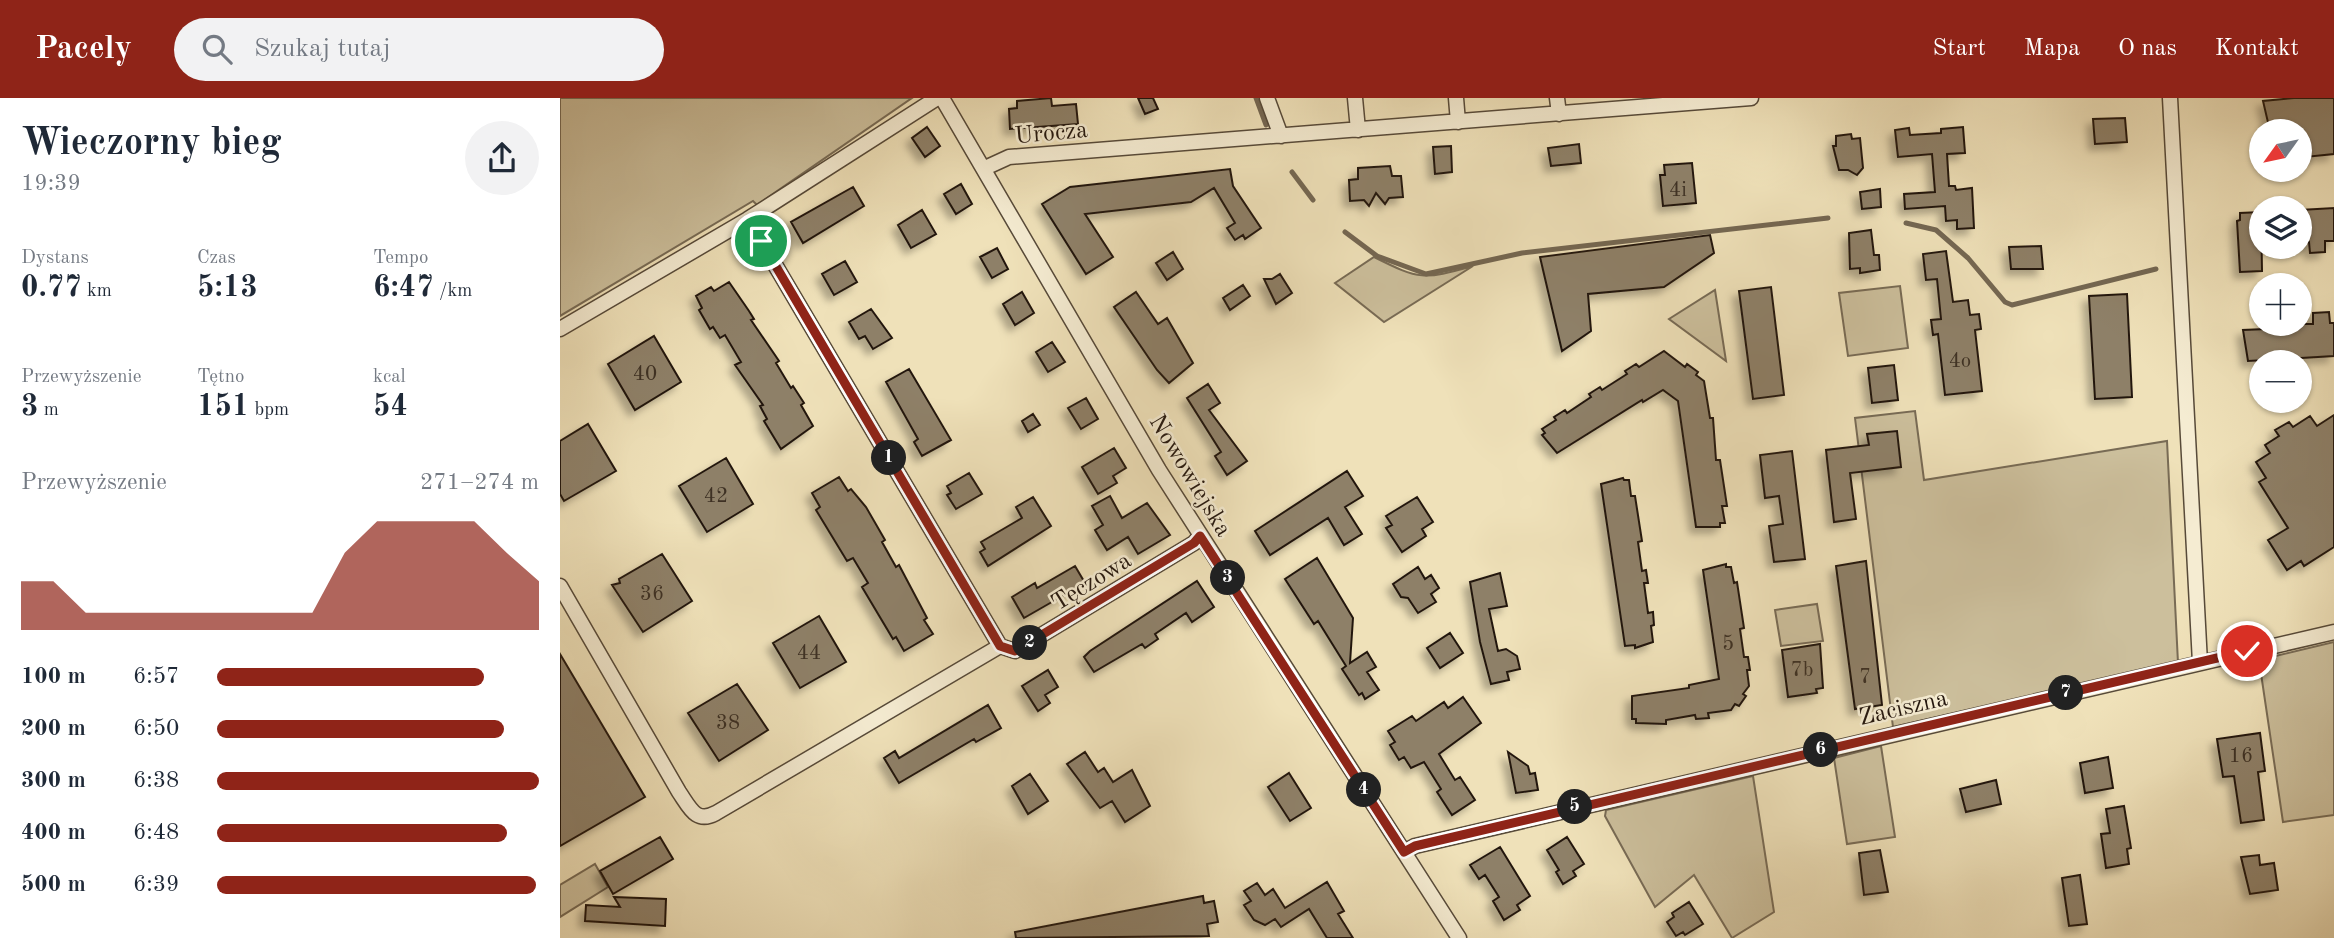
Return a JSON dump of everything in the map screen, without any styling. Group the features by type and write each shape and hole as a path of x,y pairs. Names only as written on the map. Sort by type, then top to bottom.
{"street":[{"path":"560,329 748,219 937,98"},
{"name":"Nowowiejska","path":"943,98 1159,470 1459,938"},
{"path":"1267,98 1281,136"},
{"path":"1355,98 1358,130"},
{"path":"1456,98 1458,122"},
{"path":"1557,98 1559,114"},
{"name":"Urocza","path":"985,168 1009,157 1559,114 1663,101 1751,98"},
{"path":"2170,98 2200,663"},
{"path":"560,586 679,792 696,816 702,818 716,813 1000,646 748,219"},
{"name":"Tęczowa","path":"1000,646 1015,651 1194,543 1200,536"},
{"name":"Zaciszna","path":"1404,852 1415,846 1589,804 2334,632"}],"shaded area":[{"path":"560,98 912,98 757,205 753,201 560,316"},
{"path":"1374,257 1412,274 1422,275 1443,274 1473,266 1384,322 1335,283"},
{"path":"1900,286 1908,348 1848,356 1839,293"},
{"path":"1715,290 1726,361 1669,319"},
{"path":"1915,411 1924,480 2167,441 2178,663 1893,727 1855,418"},
{"path":"1817,604 1823,641 1781,646 1775,610"},
{"path":"2334,642 2334,815 2283,822 2259,660"},
{"path":"1881,746 1895,837 1847,844 1834,758"},
{"path":"1753,776 1774,912 1732,938 1694,875 1655,907 1605,816 1606,810"},
{"path":"595,864 608,887 560,917 560,885"}],"building":[{"path":"1051,98 1052,106 1076,104 1078,124 1010,129 1009,109 1017,108 1017,101"},
{"path":"1138,98 1153,98 1158,109 1145,114"},
{"path":"2334,98 2334,154 2312,156 2312,119 2267,119 2263,101"},
{"path":"2125,118 2127,142 2095,144 2093,119"},
{"path":"927,127 940,146 925,157 912,138"},
{"path":"1963,127 1965,153 1947,154 1949,186 1955,186 1956,190 1972,188 1974,228 1957,229 1957,220 1946,221 1945,206 1905,209 1904,194 1935,192 1932,154 1898,157 1895,130 1909,128 1910,135 1941,133 1941,129"},
{"path":"1851,134 1852,139 1860,138 1863,168 1857,175 1848,170 1839,170 1833,146 1836,146 1836,136"},
{"path":"1579,144 1581,163 1551,166 1548,148"},
{"path":"1451,146 1452,172 1435,174 1433,147"},
{"path":"1692,163 1696,203 1663,206 1660,175 1665,175 1664,165"},
{"path":"1390,166 1392,176 1401,176 1403,197 1389,198 1385,204 1376,193 1369,206 1364,200 1350,201 1349,180 1358,179 1358,168"},
{"path":"1230,169 1233,186 1261,228 1245,239 1243,235 1235,240 1227,228 1235,223 1214,188 1191,202 1085,214 1113,257 1086,274 1042,204 1070,187"},
{"path":"961,184 972,204 956,214 944,194"},
{"path":"853,187 864,206 803,243 791,222"},
{"path":"1880,189 1881,207 1862,209 1860,192"},
{"path":"2334,208 2334,241 2325,241 2325,252 2312,253 2312,209"},
{"path":"922,210 936,234 911,248 898,225"},
{"path":"2240,213 2249,213 2249,259 2262,259 2262,271 2240,272 2237,221 2240,220"},
{"path":"1871,230 1874,255 1879,255 1880,270 1860,273 1860,268 1850,269 1849,233"},
{"path":"1710,235 1714,253 1664,287 1588,294 1591,331 1562,351 1540,257"},
{"path":"2041,246 2043,269 2011,269 2009,247"},
{"path":"997,248 1008,269 992,278 980,257"},
{"path":"1946,251 1953,302 1968,300 1970,315 1979,314 1981,329 1975,330 1982,391 1945,395 1938,334 1933,335 1931,320 1941,319 1937,279 1926,280 1923,254"},
{"path":"1173,252 1183,269 1167,280 1156,263"},
{"path":"845,261 857,282 834,295 822,274"},
{"path":"1280,274 1292,293 1276,304 1264,279 1272,279"},
{"path":"729,282 779,361 776,363 791,388 793,386 804,403 801,405 813,426 781,449 764,421 767,419 760,406 763,405 735,365 741,362 725,335 720,338 713,327 710,329 699,310 702,308 696,296 711,287 714,291"},
{"path":"1243,285 1250,296 1230,310 1223,298"},
{"path":"1771,287 1784,395 1753,399 1739,291"},
{"path":"1022,292 1034,313 1015,325 1003,304"},
{"path":"1136,292 1158,324 1167,318 1193,363 1169,383 1114,307"},
{"path":"2127,294 2132,397 2095,399 2089,296"},
{"path":"871,309 892,338 873,349 865,336 859,339 849,322"},
{"path":"2329,312 2330,323 2334,323 2334,356 2312,357 2312,350 2249,350 2248,361 2243,330 2249,330 2249,336 2312,336 2313,313"},
{"path":"654,336 681,382 635,410 608,364"},
{"path":"1052,342 1065,362 1048,372 1036,352"},
{"path":"1664,351 1685,367 1687,364 1698,372 1696,375 1704,381 1710,418 1713,418 1716,460 1720,460 1727,506 1722,506 1725,523 1720,523 1720,527 1696,527 1678,401 1663,390 1643,402 1642,400 1557,453 1542,435 1545,433 1542,429 1556,420 1554,417 1565,410 1567,413 1591,397 1589,394 1600,387 1602,390 1627,374 1625,371 1636,364 1639,367"},
{"path":"1894,365 1898,400 1872,403 1868,368"},
{"path":"909,369 951,440 922,456 914,442 918,439 886,382"},
{"path":"1208,384 1220,403 1209,410 1247,461 1227,475 1215,456 1221,452 1187,398"},
{"path":"1086,398 1098,419 1081,429 1068,408"},
{"path":"1033,414 1040,425 1028,432 1022,421"},
{"path":"2334,415 2334,547 2304,566 2301,561 2287,570 2268,540 2288,528 2259,482 2266,478 2256,462 2270,453 2265,445 2279,436 2275,430 2289,422 2293,427 2310,416 2317,426"},
{"path":"588,424 616,471 564,501 560,494 560,441"},
{"path":"1897,431 1901,467 1850,473 1856,519 1834,522 1826,450 1869,445 1867,434"},
{"path":"1114,448 1126,468 1113,476 1117,483 1098,494 1082,467"},
{"path":"1792,451 1805,559 1774,562 1769,526 1783,524 1779,496 1765,498 1760,455"},
{"path":"726,458 753,504 707,532 679,486"},
{"path":"1347,471 1363,496 1345,507 1362,534 1344,545 1328,518 1270,555 1255,531"},
{"path":"969,473 982,494 956,509 947,495 951,493 947,486"},
{"path":"839,477 848,491 851,489 866,507 885,540 882,542 896,567 899,565 933,634 904,651 896,637 893,639 862,587 868,583 853,558 847,561 816,510 820,507 812,493"},
{"path":"1623,478 1629,480 1631,496 1635,496 1642,541 1638,542 1642,571 1646,570 1648,583 1644,583 1648,613 1653,612 1654,625 1651,626 1653,642 1635,648 1635,645 1625,646 1601,484"},
{"path":"1110,496 1122,518 1147,503 1170,535 1138,554 1128,537 1107,550 1095,530 1103,525 1092,506"},
{"path":"1033,497 1051,526 988,566 980,552 985,549 981,542 1022,518 1016,507"},
{"path":"1417,497 1433,522 1422,529 1426,536 1402,552 1386,528 1392,525 1386,516"},
{"path":"662,554 692,601 643,632 612,585 620,583 619,579"},
{"path":"1317,558 1353,618 1350,663 1367,652 1376,667 1367,672 1379,690 1365,699 1362,693 1359,695 1342,669 1346,666 1318,621 1314,624 1285,579"},
{"path":"1866,561 1882,705 1855,709 1836,566"},
{"path":"1726,564 1726,567 1731,567 1734,583 1737,582 1744,628 1740,629 1744,657 1748,657 1750,670 1747,670 1749,686 1743,694 1746,696 1739,706 1735,704 1731,710 1708,713 1709,718 1696,719 1695,715 1666,720 1666,724 1636,723 1636,719 1632,719 1632,696 1689,688 1689,685 1719,679 1703,570"},
{"path":"1075,566 1085,583 1024,618 1012,597 1035,583 1037,588"},
{"path":"1418,567 1425,579 1431,575 1439,588 1431,594 1436,602 1418,613 1408,598 1401,597 1393,584"},
{"path":"1500,573 1507,606 1489,609 1498,651 1506,649 1517,656 1520,669 1507,672 1509,680 1491,684 1480,642 1470,582"},
{"path":"1197,581 1214,607 1192,622 1186,613 1155,634 1158,639 1145,648 1142,644 1094,672 1084,657 1090,651"},
{"path":"819,616 846,662 800,688 773,643"},
{"path":"1450,633 1463,653 1440,668 1427,648"},
{"path":"1820,644 1823,688 1816,689 1817,693 1788,697 1782,650"},
{"path":"560,654 645,797 560,846"},
{"path":"1048,670 1058,687 1045,695 1050,703 1038,711 1022,686"},
{"path":"737,684 768,730 719,761 688,713"},
{"path":"1463,697 1481,723 1439,754 1455,780 1460,777 1475,800 1452,815 1437,792 1441,789 1424,762 1411,768 1404,757 1399,760 1390,745 1395,742 1388,731 1412,716 1416,721 1444,702 1448,708"},
{"path":"988,705 1001,728 976,742 974,739 899,783 884,758 895,751 899,758"},
{"path":"2260,733 2265,771 2258,772 2264,820 2241,823 2234,776 2223,777 2217,739"},
{"path":"1085,752 1098,772 1104,768 1113,782 1132,770 1150,806 1125,822 1112,801 1100,808 1067,764"},
{"path":"1508,752 1528,766 1530,774 1535,773 1538,790 1516,793"},
{"path":"2108,757 2113,788 2085,793 2080,763"},
{"path":"1289,773 1311,808 1290,821 1268,787"},
{"path":"1030,774 1048,801 1028,814 1012,786"},
{"path":"1996,780 2001,804 1966,812 1960,789"},
{"path":"2124,806 2131,848 2127,849 2129,864 2106,868 2101,834 2110,833 2106,809"},
{"path":"660,837 673,859 613,894 600,871"},
{"path":"1567,837 1584,864 1573,871 1576,876 1563,884 1556,872 1559,870 1547,850"},
{"path":"1500,847 1530,896 1517,905 1520,910 1504,920 1493,901 1499,897 1485,875 1479,879 1470,865"},
{"path":"1880,850 1888,892 1864,895 1859,853"},
{"path":"2259,855 2260,865 2274,863 2278,890 2250,894 2241,857"},
{"path":"2080,875 2087,924 2069,926 2062,878"},
{"path":"1327,882 1344,911 1338,914 1353,938 1327,938 1309,909 1281,927 1275,919 1265,925 1254,920 1244,905 1251,901 1244,891 1257,883 1265,895 1273,889 1285,908"},
{"path":"1203,896 1204,903 1214,901 1218,922 1207,924 1209,936 1016,938 1015,932"},
{"path":"614,897 666,899 665,926 585,921 586,905 620,907"},
{"path":"1689,902 1703,924 1685,935 1683,932 1676,936 1667,922 1674,917 1672,913"}],"waterway":[{"path":"1256,98 1266,125"},
{"path":"1292,172 1313,200"},
{"path":"1345,232 1377,256 1426,274 1522,253 1828,218"},
{"path":"1906,223 1936,230 1968,258 2005,302 2012,305 2156,269"}],"route":[{"path":"761,241 1000,646 1008,651 1015,651 1194,543 1200,536 1404,852 1415,846 1790,756 2162,673 2247,651"}]}
